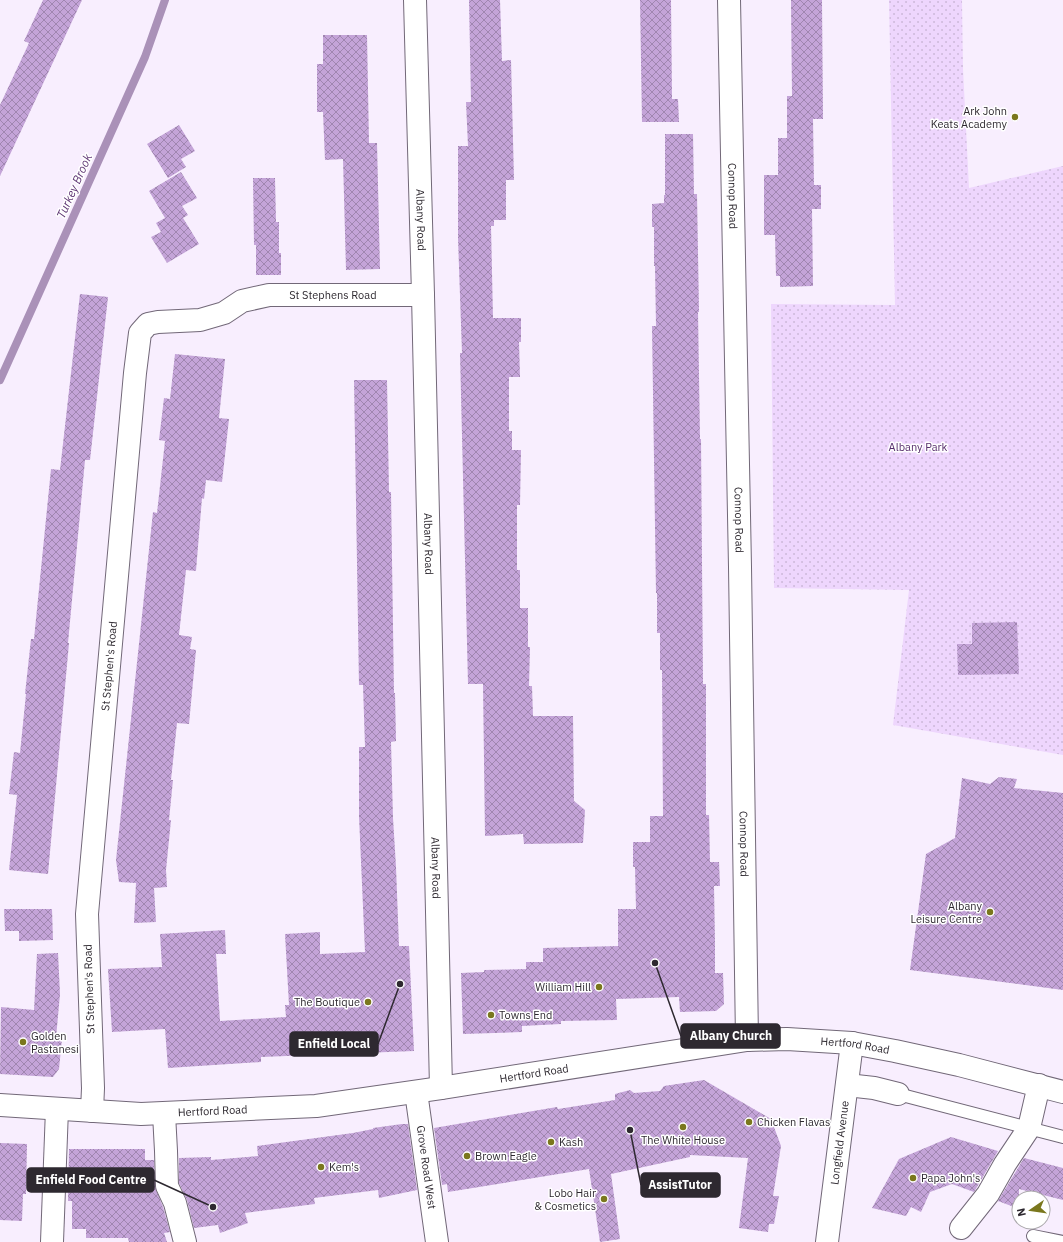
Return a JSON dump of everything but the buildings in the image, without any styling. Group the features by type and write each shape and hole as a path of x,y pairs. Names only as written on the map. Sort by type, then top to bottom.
{"street":[{"name":"Albany Road","path":"415,0 441,1088"},
{"name":"Connop Road","path":"729,0 747,1040"},
{"name":"St Stephens Road","path":"242,301 269,295 423,295"},
{"name":"St Stephen's Road","path":"92,1111 93,1088 87,914 132,405 140,333 148,324 158,322 200,320 224,313 242,301"},
{"name":"Hertford Road","path":"0,1105 141,1114 316,1106 416,1092 747,1040 787,1039 852,1043 934,1059 1063,1092"},
{"name":"Longfield Avenue","path":"827,1242 852,1043"},
{"path":"847,1085 874,1088 898,1094"},
{"path":"961,1228 988,1194 1005,1164 1029,1128 1039,1085"},
{"name":"Grove Road West","path":"416,1092 437,1242"},
{"path":"52,1242 57,1109"},
{"path":"164,1114 167,1186 175,1203 185,1242"}],"lane":[{"path":"898,1094 1063,1137"},
{"path":"1033,1236 1063,1242"}],"green space":[{"name":"Albany Park","path":"889,0 962,0 963,69 969,188 1063,166 1063,755 893,725 909,590 774,588 771,304 895,305"}],"waterway":[{"name":"Turkey Brook","path":"0,380 145,57 165,0"}],"place":[{"name":"Ark John Keats Academy","path":"1015,117"},
{"name":"Albany Leisure Centre","path":"990,912"},
{"name":"Albany Church","path":"655,963"},
{"name":"Enfield Local","path":"400,984"},
{"name":"William Hill","path":"599,987"},
{"name":"The Boutique","path":"368,1002"},
{"name":"Towns End","path":"491,1015"},
{"name":"Golden Pastanesi","path":"23,1042"},
{"name":"Chicken Flavas","path":"749,1122"},
{"name":"The White House","path":"683,1127"},
{"name":"AssistTutor","path":"630,1130"},
{"name":"Kash","path":"551,1142"},
{"name":"Brown Eagle","path":"467,1156"},
{"name":"Kem's","path":"321,1167"},
{"name":"Papa John's","path":"913,1178"},
{"name":"Lobo Hair & Cosmetics","path":"604,1199"},
{"name":"Enfield Food Centre","path":"213,1207"}]}
